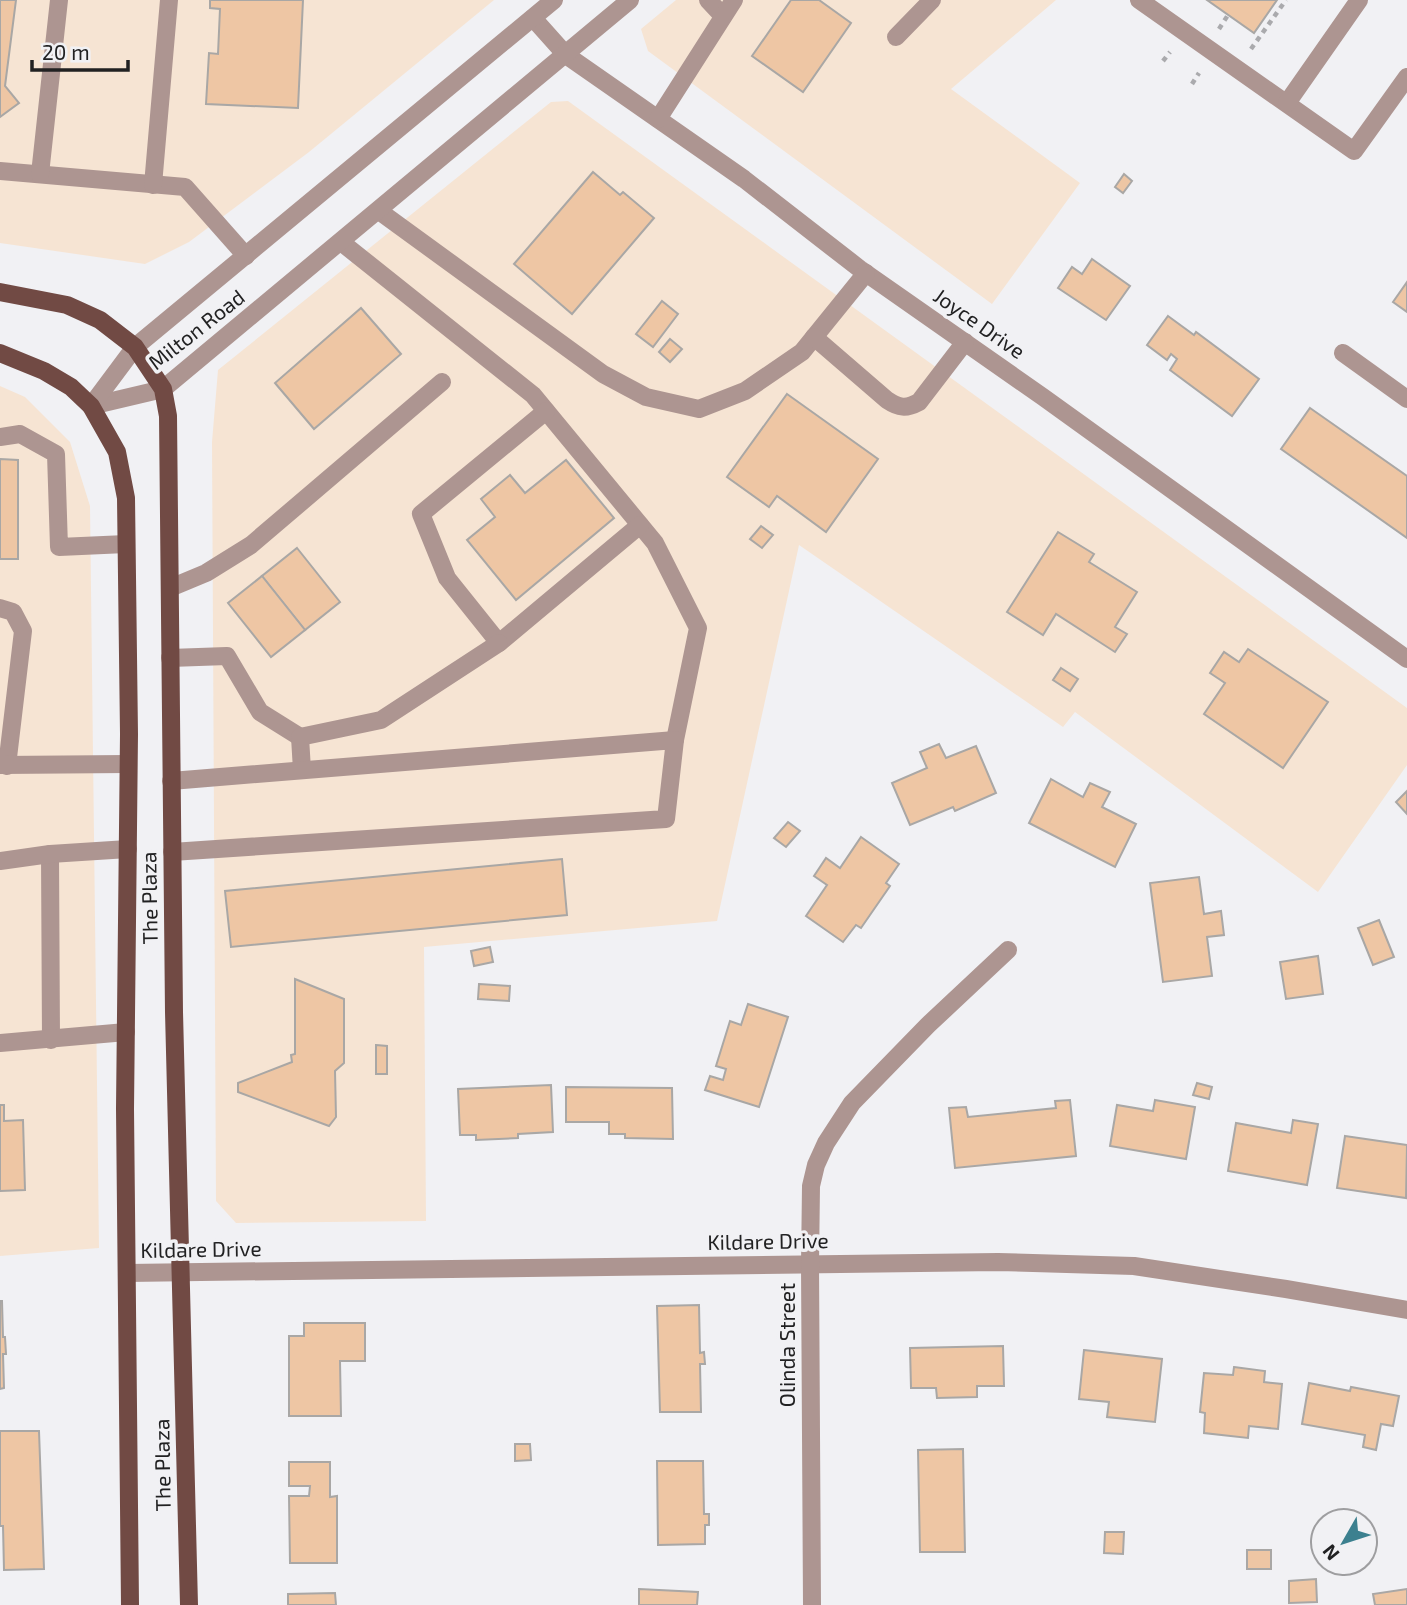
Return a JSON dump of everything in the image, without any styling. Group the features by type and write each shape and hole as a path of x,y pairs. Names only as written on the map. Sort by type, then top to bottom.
{"main road":[{"name":"The Plaza","path":"0,292 67,305 100,320 135,347 163,389 169,424 174,1012 189,1605"},
{"name":"The Plaza","path":"0,353 44,371 71,387 91,406 117,453 126,498 130,1605"}],"street":[{"path":"40,174 59,0"},
{"path":"153,185 169,0"},
{"name":"Milton Road","path":"91,406 135,347 554,0"},
{"name":"Milton Road","path":"91,406 163,389 630,0"},
{"path":"708,0 723,16"},
{"path":"658,119 734,0"},
{"path":"896,37 932,0"},
{"path":"1139,0 1354,150 1407,77"},
{"path":"1287,103 1359,0"},
{"name":"Joyce Drive","path":"533,18 566,55 744,179 866,273 1407,659"},
{"path":"0,171 185,187 246,256"},
{"path":"379,211 603,374 646,397 699,409 745,391 802,352 866,273"},
{"path":"172,852 666,819 675,740 698,628 655,543 533,395 341,242"},
{"path":"814,337 887,400 896,406 909,408 919,402 965,342"},
{"path":"1343,353 1407,399"},
{"path":"170,588 206,573 251,545 442,382"},
{"path":"499,643 447,578 421,514 546,411"},
{"path":"0,437 20,434 56,454 59,547 126,544"},
{"path":"170,658 228,656 260,712 300,737 381,720 499,643 640,525"},
{"path":"0,608 13,612 23,631 4,765 128,764"},
{"path":"300,737 302,770"},
{"path":"171,781 675,740"},
{"path":"0,861 128,849"},
{"path":"50,855 51,1040"},
{"name":"Olinda Street","path":"812,1605 810,1264 811,1186 816,1165 826,1143 852,1103 1008,950"},
{"path":"0,1043 126,1032"},
{"name":"Kildare Drive","path":"127,1273 998,1262 1134,1266 1407,1310"}],"path":[{"path":"1251,50 1286,0"},
{"path":"1220,28 1228,15"}],"shaded area":[{"path":"0,0 494,0 309,152 189,242 145,264 0,243"},
{"path":"676,0 1056,0 951,89 1080,183 992,304 648,51 641,29"},
{"path":"568,101 1407,708 1407,765 1318,892 1075,712 1063,727 799,545 717,921 424,947 426,1221 236,1223 216,1201 212,442 218,370 551,102"},
{"path":"0,386 25,397 70,442 90,506 99,1248 0,1256"}],"building":[{"path":"0,0 16,0 5,86 19,103 0,117"},
{"path":"210,0 303,0 298,108 206,104 209,53 218,54 220,9 210,8"},
{"path":"791,0 819,0 851,23 803,92 752,56"},
{"path":"1207,0 1277,0 1254,33"},
{"path":"593,172 620,195 623,192 654,218 572,314 514,264"},
{"path":"1124,174 1132,181 1123,193 1115,187"},
{"path":"1092,259 1130,286 1106,320 1058,288 1072,267 1082,274"},
{"path":"1407,282 1407,312 1393,302"},
{"path":"662,301 678,314 653,347 636,334"},
{"path":"361,308 401,354 314,429 275,383"},
{"path":"1168,316 1194,335 1196,332 1259,379 1232,416 1170,370 1177,359 1171,354 1167,360 1147,345"},
{"path":"670,339 682,349 670,362 659,352"},
{"path":"787,394 878,459 826,532 777,496 769,507 727,477"},
{"path":"1310,408 1407,476 1407,538 1281,449"},
{"path":"0,459 18,460 18,559 0,559"},
{"path":"566,460 614,518 516,600 467,540 495,517 481,499 510,475 525,493"},
{"path":"761,526 773,535 762,548 750,539"},
{"path":"1058,532 1094,554 1089,562 1137,592 1115,627 1127,634 1115,652 1056,614 1043,635 1007,612"},
{"path":"297,548 340,602 305,630 262,576"},
{"path":"262,576 305,630 271,657 228,603"},
{"path":"1248,649 1328,702 1283,768 1204,714 1225,683 1210,673 1224,652 1239,662"},
{"path":"1061,668 1078,679 1070,691 1053,680"},
{"path":"939,744 946,758 976,746 996,793 955,811 953,807 910,825 892,783 927,768 920,752"},
{"path":"1051,779 1083,797 1090,783 1110,792 1102,807 1136,824 1115,867 1029,823"},
{"path":"1407,791 1407,814 1396,802"},
{"path":"788,822 800,831 786,847 774,838"},
{"path":"861,837 899,864 886,883 890,886 861,928 856,925 843,942 806,916 827,885 814,876 826,858 840,868"},
{"path":"562,859 567,915 231,947 225,891"},
{"path":"1199,877 1204,914 1221,911 1224,935 1207,937 1212,976 1163,982 1150,883"},
{"path":"1379,920 1394,957 1373,965 1358,928"},
{"path":"490,947 493,962 474,966 471,951"},
{"path":"1318,956 1323,994 1286,999 1280,962"},
{"path":"295,979 344,999 344,1063 335,1071 336,1117 329,1126 238,1092 238,1083 292,1062 291,1055 295,1054"},
{"path":"479,984 510,986 509,1001 478,999"},
{"path":"748,1004 788,1017 759,1107 705,1090 710,1076 723,1080 726,1069 716,1066 730,1021 741,1025"},
{"path":"376,1045 387,1046 387,1074 376,1074"},
{"path":"1197,1083 1212,1087 1209,1099 1193,1095"},
{"path":"551,1085 553,1132 518,1134 518,1138 476,1140 476,1135 460,1135 458,1089"},
{"path":"566,1087 672,1088 673,1139 625,1138 625,1134 609,1134 609,1122 566,1122"},
{"path":"1070,1100 1076,1156 955,1168 949,1108 966,1107 968,1117 1056,1108 1055,1101"},
{"path":"1155,1100 1195,1107 1186,1159 1110,1146 1117,1105 1153,1111"},
{"path":"0,1105 4,1105 4,1121 23,1120 25,1190 0,1191"},
{"path":"1293,1120 1318,1124 1307,1185 1228,1171 1236,1123 1291,1133"},
{"path":"1345,1136 1407,1145 1406,1198 1337,1188"},
{"path":"0,1301 6,1354 3,1354 4,1388 0,1389"},
{"path":"699,1305 700,1353 704,1352 705,1364 700,1364 701,1412 660,1412 657,1306"},
{"path":"304,1323 365,1323 365,1361 340,1361 341,1416 289,1416 289,1336 304,1336"},
{"path":"1003,1346 1004,1386 977,1386 977,1397 937,1398 936,1388 911,1388 910,1348"},
{"path":"1084,1350 1162,1359 1155,1422 1107,1417 1109,1402 1079,1399"},
{"path":"1234,1367 1265,1371 1264,1382 1282,1384 1278,1429 1249,1426 1248,1438 1204,1433 1205,1413 1200,1412 1204,1373 1233,1375"},
{"path":"1309,1383 1399,1396 1393,1426 1381,1424 1376,1450 1363,1447 1365,1435 1302,1424"},
{"path":"0,1431 39,1431 44,1569 4,1570 3,1526 0,1526"},
{"path":"515,1444 530,1444 531,1460 515,1461"},
{"path":"963,1449 965,1552 920,1552 918,1450"},
{"path":"657,1461 703,1461 704,1514 709,1514 709,1525 705,1525 705,1544 658,1545"},
{"path":"289,1462 330,1462 330,1497 337,1496 337,1563 290,1563 289,1496 309,1496 310,1486 289,1486"},
{"path":"1105,1532 1124,1532 1123,1554 1104,1553"},
{"path":"1247,1550 1271,1550 1271,1569 1247,1569"},
{"path":"1316,1579 1317,1602 1289,1603 1289,1581"},
{"path":"639,1589 698,1592 697,1605 639,1605"},
{"path":"1407,1589 1407,1605 1375,1605 1373,1594"},
{"path":"335,1593 336,1605 288,1605 288,1594"}]}
